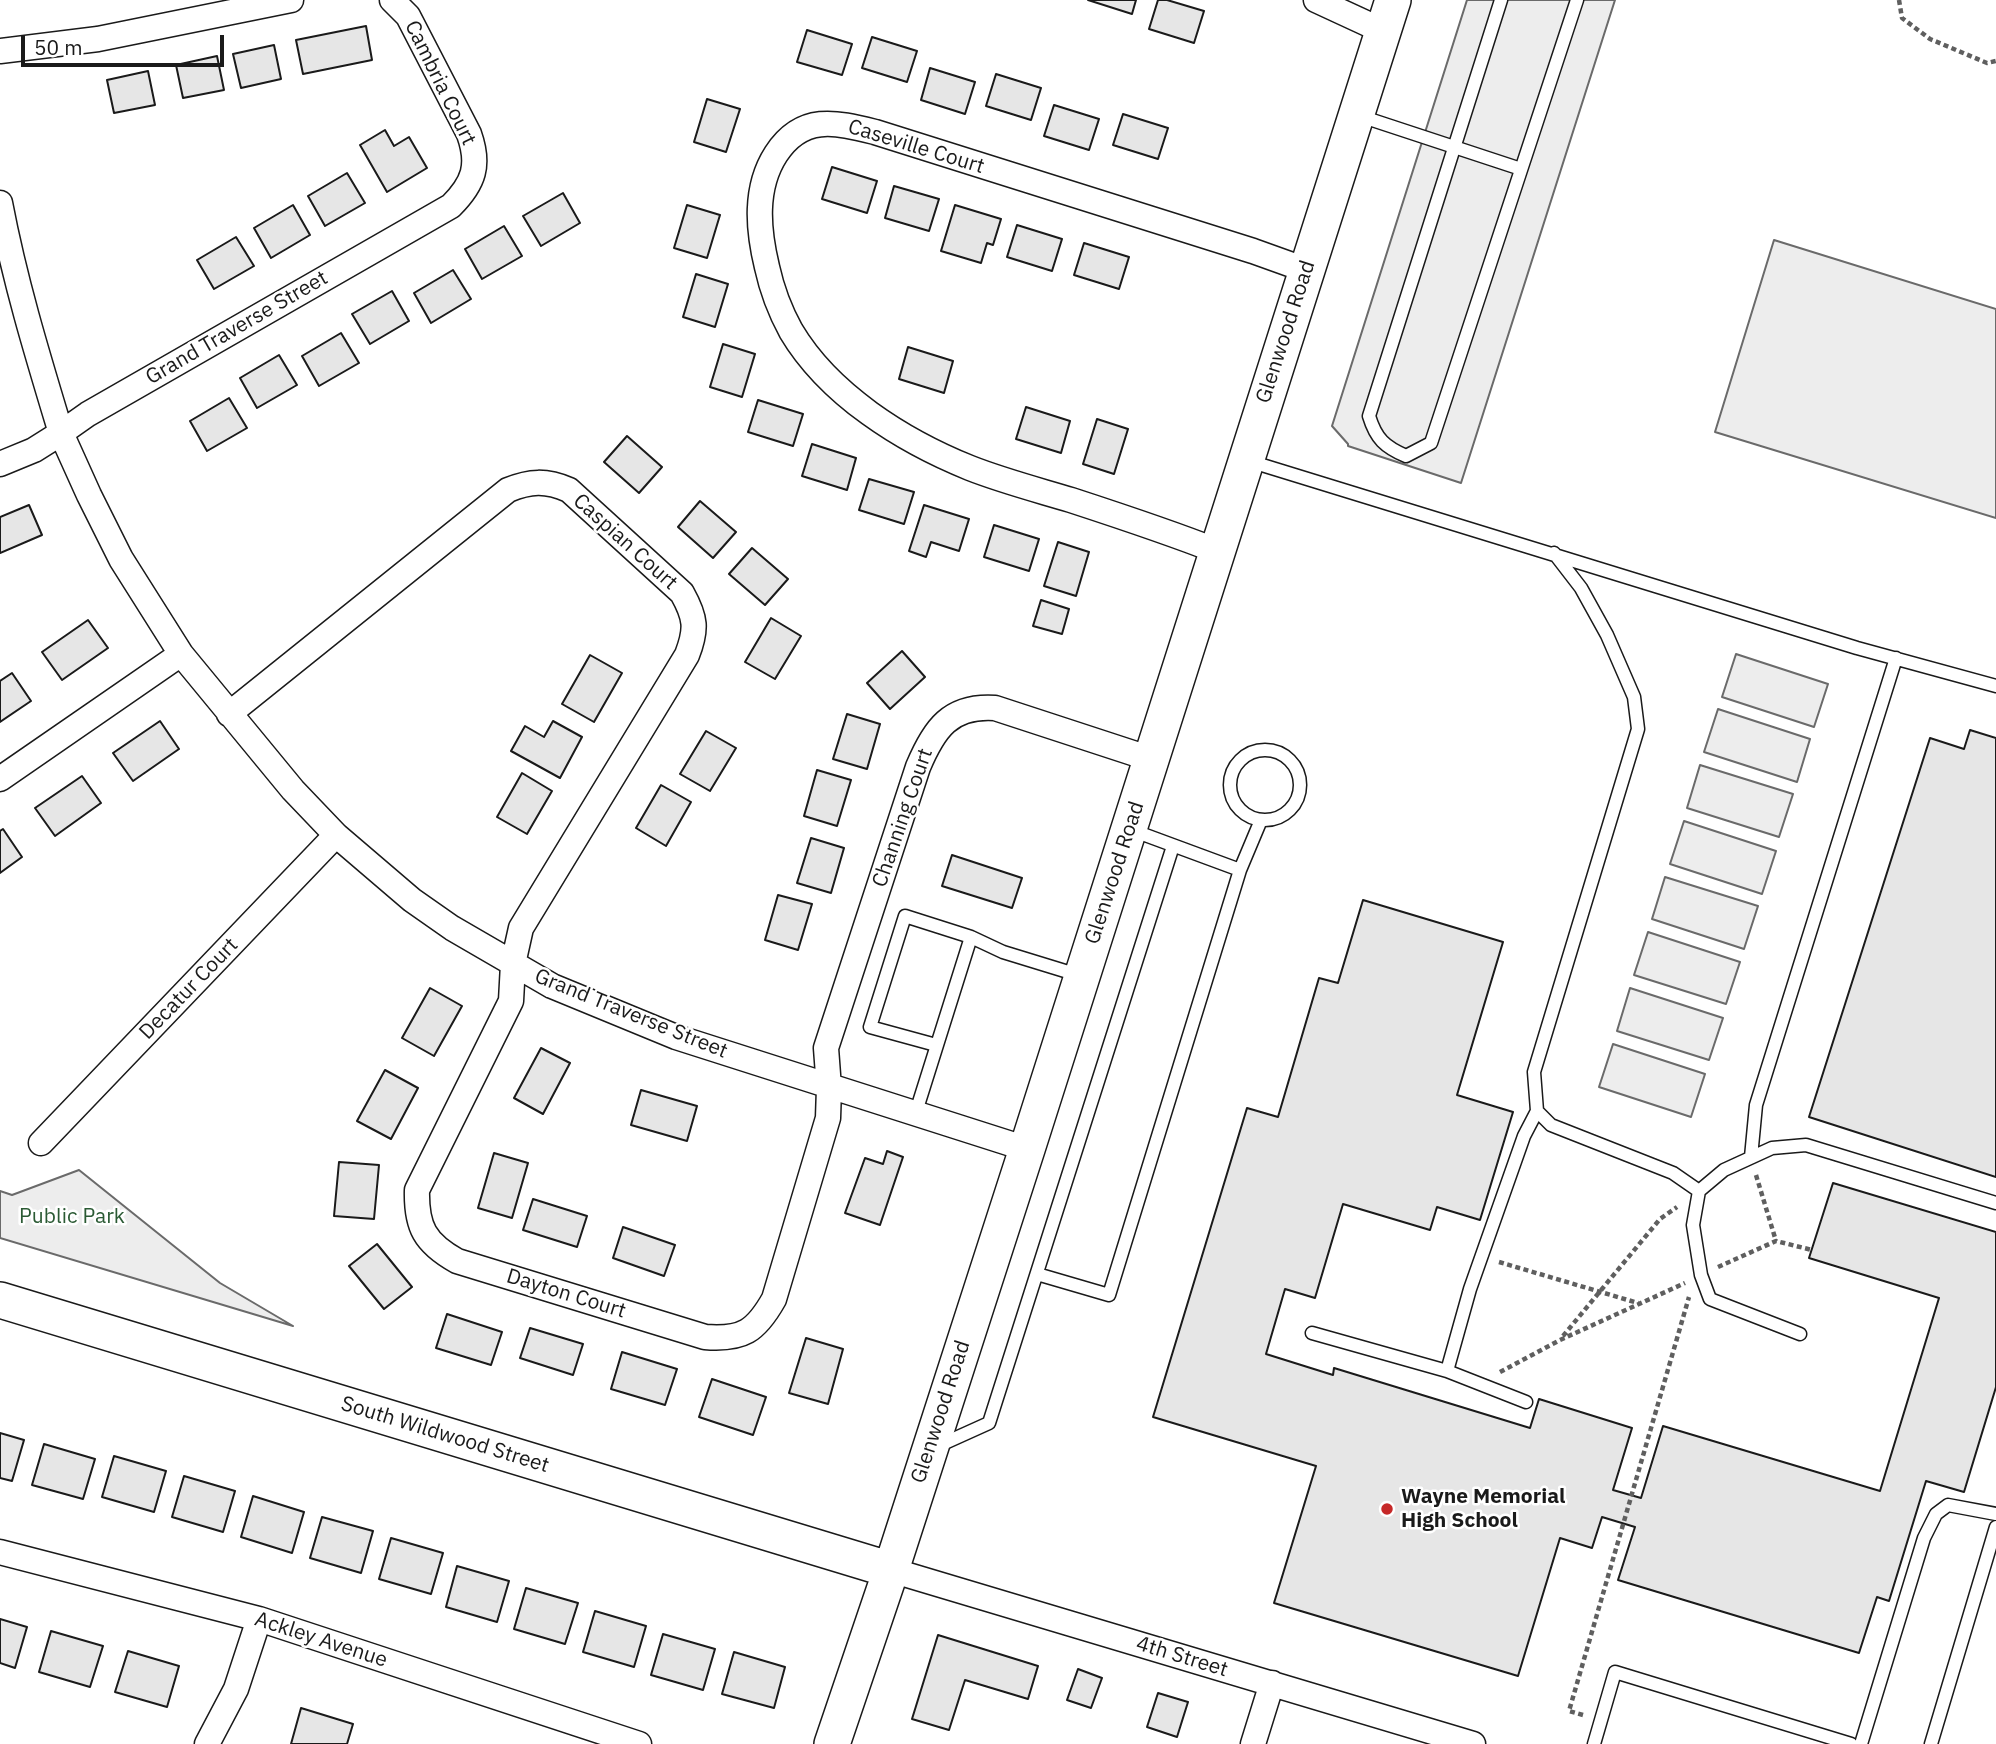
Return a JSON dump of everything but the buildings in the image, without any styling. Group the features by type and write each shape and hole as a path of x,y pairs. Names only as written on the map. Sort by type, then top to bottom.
{"street":[{"path":"0,51 98,39 291,0"},
{"name":"Cambria Court","path":"392,0 408,16 470,134 474,148 472,179 465,192 451,205 415,227"},
{"path":"1316,0 1388,15"},
{"name":"Glenwood Road","path":"832,1744 1027,1149 1388,15"},
{"name":"Caseville Court","path":"1217,551 1164,530 971,468 929,450 890,426 834,384 791,331 774,295 760,239 762,186 771,163 792,136 804,128 831,122 875,132 1306,270"},
{"name":"Grand Traverse Street","path":"0,203 27,322 61,433 121,559 181,654 293,790 336,835 412,900 452,928 552,986 676,1037 1027,1149"},
{"name":"Grand Traverse Street","path":"61,433 88,414 415,227"},
{"path":"0,464 34,450 61,433"},
{"name":"Caspian Court","path":"229,714 508,490 540,481 569,490 682,593 693,612 695,634 687,655 521,928 513,964"},
{"path":"0,779 181,654"},
{"name":"Channing Court","path":"829,1088 826,1048 918,767 929,741 941,725 967,710 995,708 1152,759"},
{"name":"Decatur Court","path":"41,1143 336,835"},
{"name":"Dayton Court","path":"513,964 511,1002 417,1190 417,1211 424,1233 438,1250 457,1261 705,1337 726,1338 744,1333 763,1319 774,1299 828,1118 829,1088"},
{"name":"South Wildwood Street","path":"0,1300 891,1570"},
{"name":"Ackley Avenue","path":"0,1552 259,1619 639,1744"},
{"name":"4th Street","path":"891,1570 1473,1744"},
{"path":"207,1744 236,1689 259,1619"},
{"path":"1253,1744 1272,1683"}],"lane":[{"path":"1501,0 1369,416 1374,430 1388,449 1406,456 1431,443 1577,0"},
{"path":"1356,114 1521,169"},
{"path":"1246,460 1896,658 1996,685"},
{"path":"1447,1371 1470,1289 1524,1136 1537,1111 1534,1072 1638,729 1634,697 1607,635 1581,588 1554,553"},
{"path":"1751,1157 1756,1105 1896,658"},
{"path":"1271,751 1282,754 1291,762 1300,784 1293,806 1284,814 1261,820 1240,810 1234,801 1230,779 1241,760 1250,754 1271,751"},
{"path":"1037,1274 1109,1295 1240,870 1261,820"},
{"path":"1129,829 1240,870"},
{"path":"928,1451 989,1423 1173,846"},
{"path":"936,1045 870,1027 905,916 971,937 1003,952 1082,976"},
{"path":"915,1115 971,937"},
{"path":"1537,1111 1551,1125 1673,1173 1699,1191"},
{"path":"1800,1334 1710,1299 1701,1275 1693,1225 1699,1191 1724,1170 1772,1148 1806,1145 1996,1203"},
{"path":"1312,1333 1447,1371 1526,1402"},
{"path":"1861,1744 1924,1538 1936,1514 1948,1505 1996,1514"},
{"path":"1931,1744 1996,1527"},
{"path":"1594,1744 1615,1672 1851,1744"}],"path":[{"path":"1899,0 1902,18 1930,39 1987,63 1996,61"},
{"path":"1751,1157 1776,1241"},
{"path":"1560,1339 1660,1219 1699,1191"},
{"path":"1478,1384 1560,1339 1776,1241 1812,1250"},
{"path":"1483,1257 1639,1303"},
{"path":"1601,1720 1569,1711 1690,1294 1701,1275"}],"shaded area":[{"path":"1467,0 1615,0 1461,483 1348,446 1332,426"},
{"path":"1774,240 1996,309 1996,518 1715,432"},
{"path":"1736,654 1828,684 1814,727 1722,697"},
{"path":"1718,709 1810,739 1797,782 1704,752"},
{"path":"1700,765 1793,794 1779,837 1687,808"},
{"path":"1684,821 1776,851 1762,894 1670,864"},
{"path":"1665,877 1758,906 1744,949 1652,919"},
{"path":"1648,932 1740,962 1726,1004 1634,975"},
{"path":"1630,988 1723,1018 1709,1060 1617,1031"},
{"path":"1613,1044 1705,1074 1691,1117 1599,1087"},
{"name":"Public Park","path":"79,1170 220,1283 293,1326 0,1238 0,1191 12,1195"}],"place":[{"name":"Wayne Memorial High School","path":"1387,1509"}]}
